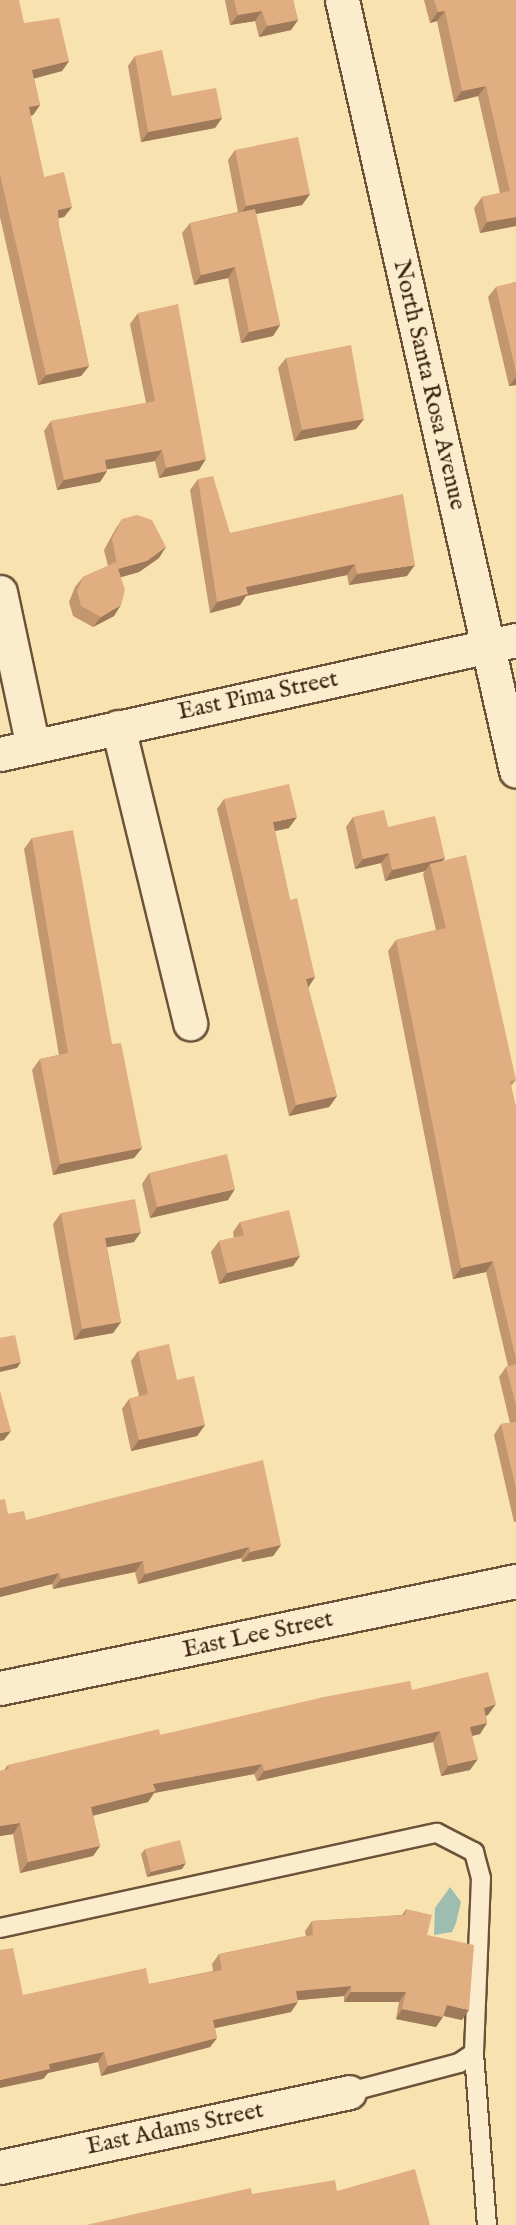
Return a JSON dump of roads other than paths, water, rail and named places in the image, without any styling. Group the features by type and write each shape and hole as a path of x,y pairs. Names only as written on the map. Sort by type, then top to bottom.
{"street":[{"name":"North Santa Rosa Avenue","path":"342,0 502,643 516,771"},
{"path":"0,592 33,747"},
{"name":"East Pima Street","path":"0,754 502,643"},
{"path":"118,727 190,1023"},
{"name":"East Lee Street","path":"0,1688 516,1581"},
{"name":"East Adams Street","path":"0,2167 349,2092"}],"lane":[{"path":"0,1928 437,1833 474,1852 481,1878 474,2053 487,2225"},
{"path":"349,2092 459,2063 474,2053"}]}
